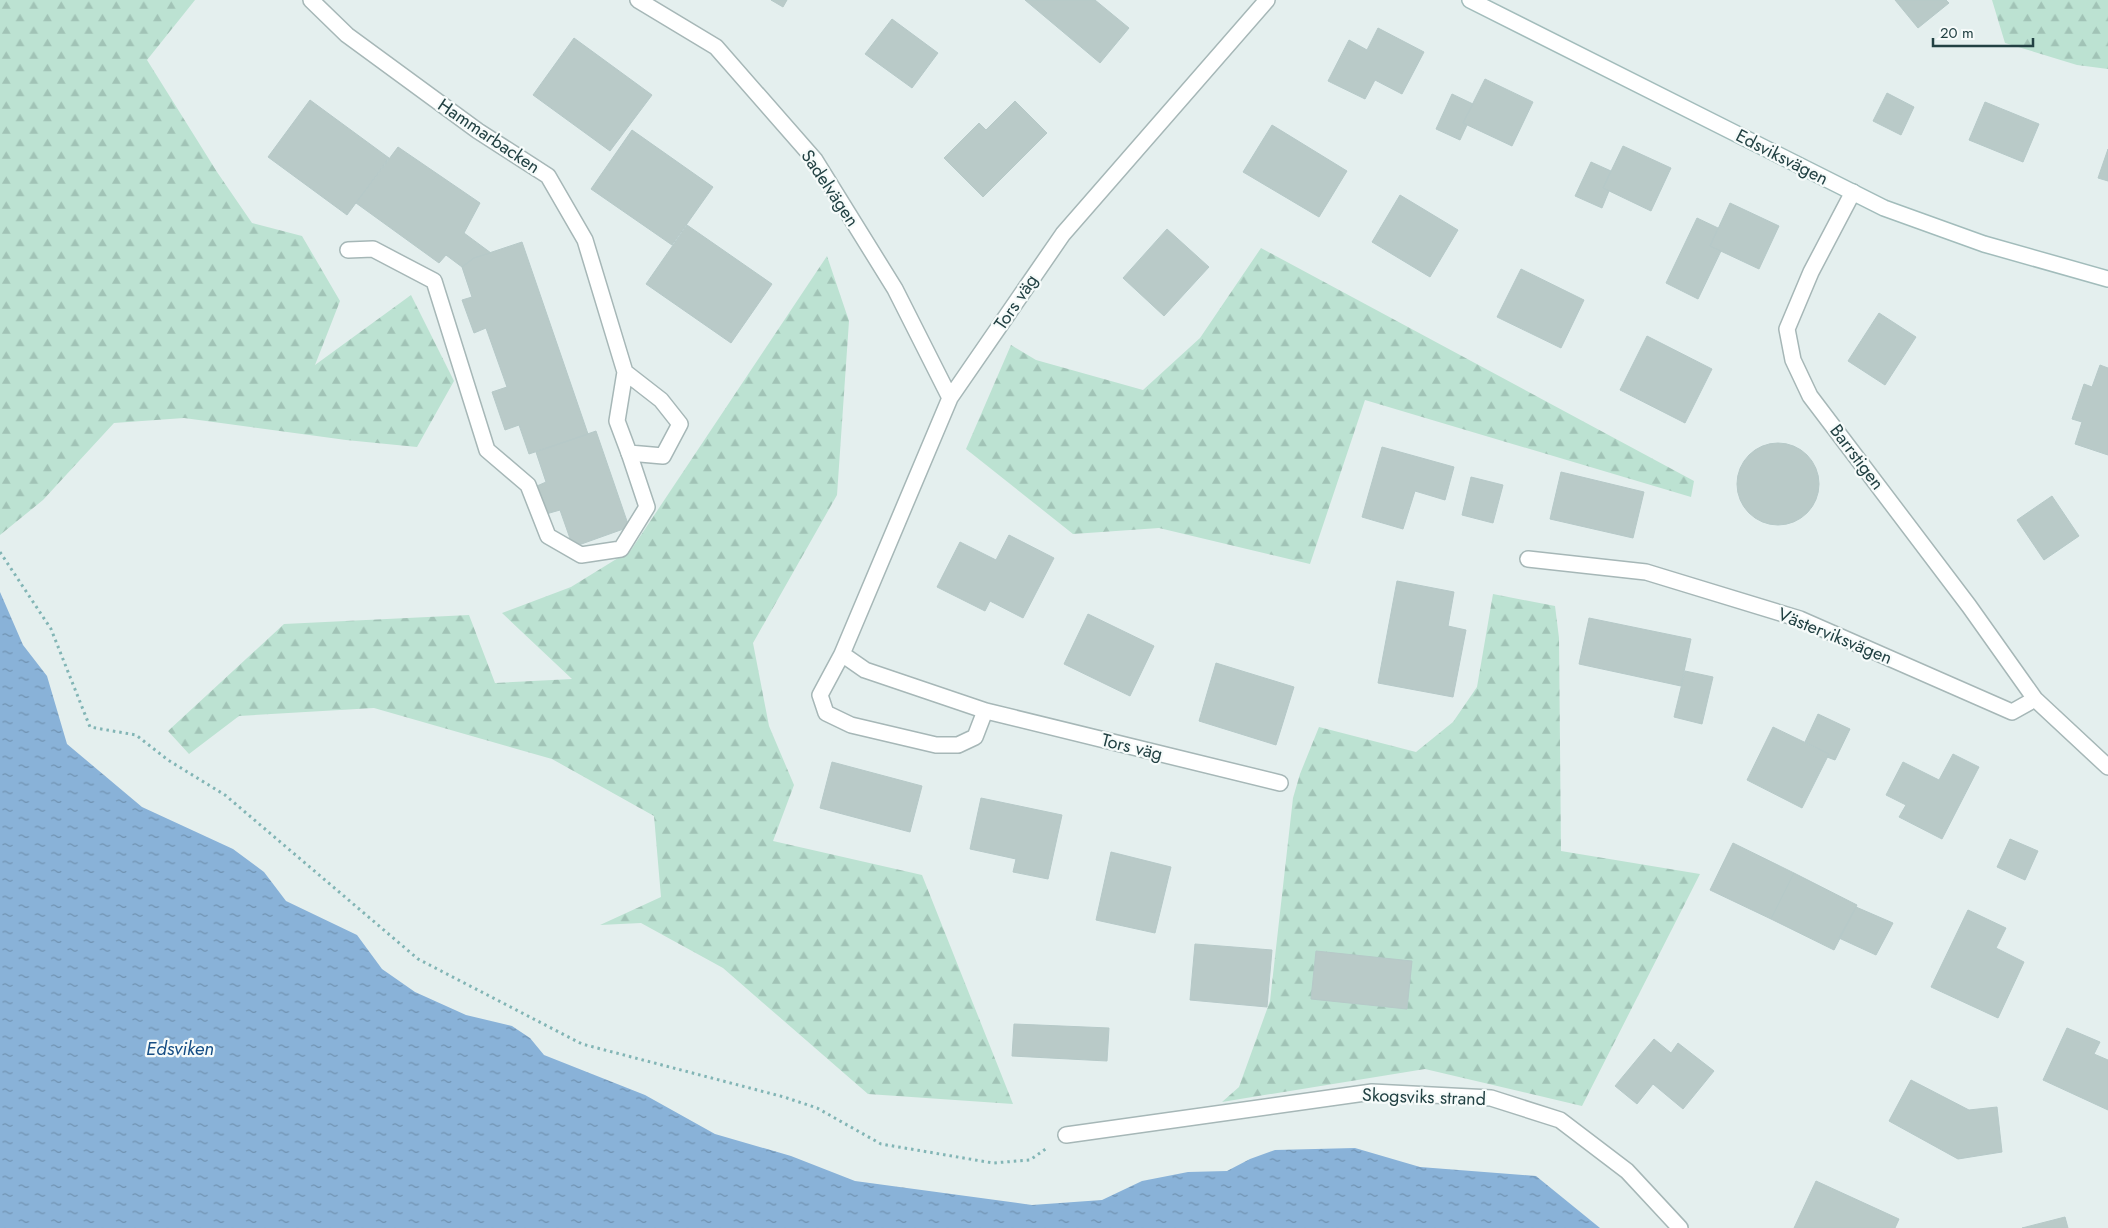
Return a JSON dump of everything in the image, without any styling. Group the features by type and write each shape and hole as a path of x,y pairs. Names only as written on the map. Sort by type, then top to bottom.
{"street":[{"name":"Hammarbacken","path":"311,0 355,41 478,132 548,176 584,240 625,372 617,421 647,507 621,549 582,555 548,536 528,485 487,450 434,281 373,249 348,250"},
{"name":"Sadelvägen","path":"638,0 716,47 815,160 895,289 950,398"},
{"name":"Tors väg","path":"985,711 975,737 958,745 936,745 851,725 826,713 820,695 842,654 950,398 1063,234 1266,0"},
{"name":"Edsviksvägen","path":"1470,0 1884,208 1984,244 2108,279"},
{"name":"Barrstigen","path":"1853,192 1811,272 1787,329 1793,360 1810,396 1969,606 2034,699"},
{"path":"625,372 661,400 680,424 663,456 629,453"},
{"name":"Västerviksvägen","path":"1528,559 1646,572 1800,619 2012,712 2034,699"},
{"name":"Tors väg","path":"842,654 865,670 985,711 1280,784"},
{"path":"2034,699 2108,767"},
{"name":"Skogsviks strand","path":"1066,1135 1372,1092 1491,1098 1560,1120 1626,1171 1680,1228"}],"path":[{"path":"0,552 51,629 90,727 136,735 168,760 225,795 418,959 582,1044 817,1108 881,1144 993,1163 1030,1160 1066,1135"}],"green space":[{"path":"0,0 195,0 147,60 217,172 252,223 302,236 340,301 315,365 411,295 454,381 417,447 346,440 184,418 114,423 43,500 0,535"},
{"path":"1992,0 2108,0 2108,69 2077,65 2005,43"},
{"path":"1261,248 1694,481 1691,497 1365,400 1310,564 1159,528 1073,534 966,449 1011,345 1036,360 1143,390 1200,338"},
{"path":"827,256 849,321 837,495 753,643 769,726 794,785 773,841 922,875 1013,1104 868,1094 723,968 641,923 600,925 661,897 654,816 552,759 374,708 239,716 189,754 168,731 284,624 469,615 495,683 572,679 502,613 571,587 631,550"},
{"path":"1493,594 1555,606 1559,638 1561,851 1700,874 1582,1106 1425,1069 1222,1102 1239,1087 1270,1001 1293,798 1300,774 1319,727 1416,752 1453,722 1477,687"}],"water":[{"name":"Edsviken","path":"0,592 23,645 47,676 67,744 142,807 233,849 264,872 286,901 357,935 382,969 415,992 466,1015 512,1026 530,1038 544,1055 645,1095 715,1134 791,1156 855,1181 1032,1205 1102,1200 1142,1181 1188,1172 1227,1171 1250,1159 1275,1150 1355,1148 1420,1167 1536,1176 1600,1228 0,1228"}],"building":[{"path":"771,0 787,0 783,7"},
{"path":"1025,0 1095,0 1129,28 1100,63"},
{"path":"1895,0 1946,0 1949,3 1918,28"},
{"path":"892,19 938,53 912,88 865,54"},
{"path":"1378,28 1424,52 1402,94 1375,80 1365,99 1328,81 1349,40 1367,50"},
{"path":"574,38 652,95 610,151 533,95"},
{"path":"1485,79 1533,102 1512,146 1463,123"},
{"path":"1887,93 1914,107 1901,135 1873,121"},
{"path":"1452,94 1473,104 1463,123 1467,125 1460,140 1436,129"},
{"path":"310,100 389,158 347,215 268,157"},
{"path":"1015,101 1047,133 983,197 944,158 979,123 986,130"},
{"path":"1985,102 2039,124 2023,162 1969,140"},
{"path":"1272,125 1347,171 1319,217 1243,172"},
{"path":"632,130 713,187 672,245 591,189"},
{"path":"1623,146 1671,168 1651,211 1603,188"},
{"path":"398,147 480,203 464,233 491,253 474,258 462,267 446,255 439,263 356,203"},
{"path":"2108,149 2108,181 2098,178"},
{"path":"1591,162 1611,171 1603,188 1609,191 1602,208 1575,196"},
{"path":"1400,195 1458,230 1430,277 1372,242"},
{"path":"1730,203 1779,226 1759,269 1710,246"},
{"path":"1697,218 1718,228 1710,246 1721,251 1698,299 1666,283"},
{"path":"687,225 772,284 731,343 646,284"},
{"path":"1167,229 1209,267 1164,316 1123,278"},
{"path":"522,242 588,434 529,454 519,425 505,430 492,392 507,387 486,328 474,333 462,300 472,297 462,267 474,258"},
{"path":"1521,269 1584,300 1561,348 1497,317"},
{"path":"1879,313 1916,337 1885,385 1848,361"},
{"path":"1647,336 1712,369 1685,423 1620,390"},
{"path":"2100,365 2108,368 2108,455 2075,444 2082,422 2072,419 2084,384 2092,387"},
{"path":"596,431 629,527 573,547 560,510 546,514 537,486 546,482 536,452"},
{"path":"1778,443 1794,446 1807,455 1816,468 1819,484 1816,500 1807,513 1794,522 1778,525 1762,522 1749,513 1740,500 1737,484 1740,468 1749,455 1762,446"},
{"path":"1382,447 1454,467 1445,500 1415,491 1403,529 1362,517"},
{"path":"1561,472 1644,492 1633,538 1550,519"},
{"path":"1471,477 1503,485 1493,523 1462,515"},
{"path":"2052,496 2079,536 2044,560 2017,520"},
{"path":"1009,535 1054,558 1023,618 990,601 985,611 937,587 960,542 996,560"},
{"path":"1397,581 1454,592 1448,626 1466,630 1453,697 1378,683"},
{"path":"1088,614 1154,646 1130,696 1064,664"},
{"path":"1589,618 1691,639 1681,686 1579,664"},
{"path":"1216,663 1294,687 1276,745 1199,721"},
{"path":"1685,671 1713,677 1702,724 1674,717"},
{"path":"1818,714 1850,729 1835,760 1827,757 1829,754 1805,742"},
{"path":"1773,727 1829,754 1802,808 1747,780"},
{"path":"1953,754 1979,767 1942,839 1899,817 1906,805 1886,795 1903,762 1939,780"},
{"path":"832,762 922,786 910,832 820,808"},
{"path":"981,798 1062,815 1048,879 1013,872 1016,859 970,849"},
{"path":"2010,839 2038,851 2025,880 1997,867"},
{"path":"1733,843 1794,873 1771,919 1710,890"},
{"path":"1111,852 1171,867 1155,933 1096,920"},
{"path":"1794,873 1857,905 1834,950 1771,919"},
{"path":"1856,907 1893,923 1876,955 1839,938"},
{"path":"1968,910 2006,928 1996,948 2024,962 1998,1018 1931,987"},
{"path":"1195,944 1272,950 1267,1007 1190,1000"},
{"path":"1316,951 1412,961 1407,1009 1311,999"},
{"path":"1014,1024 1109,1028 1107,1061 1012,1056"},
{"path":"2067,1028 2100,1042 2094,1054 2108,1060 2108,1110 2043,1080"},
{"path":"1654,1039 1671,1053 1678,1043 1714,1071 1683,1109 1653,1084 1637,1104 1615,1086"},
{"path":"1911,1080 1969,1110 1997,1107 2002,1152 1958,1159 1889,1121"},
{"path":"1816,1181 1899,1219 1895,1228 1794,1228"},
{"path":"2065,1217 2068,1228 2022,1228"}]}
